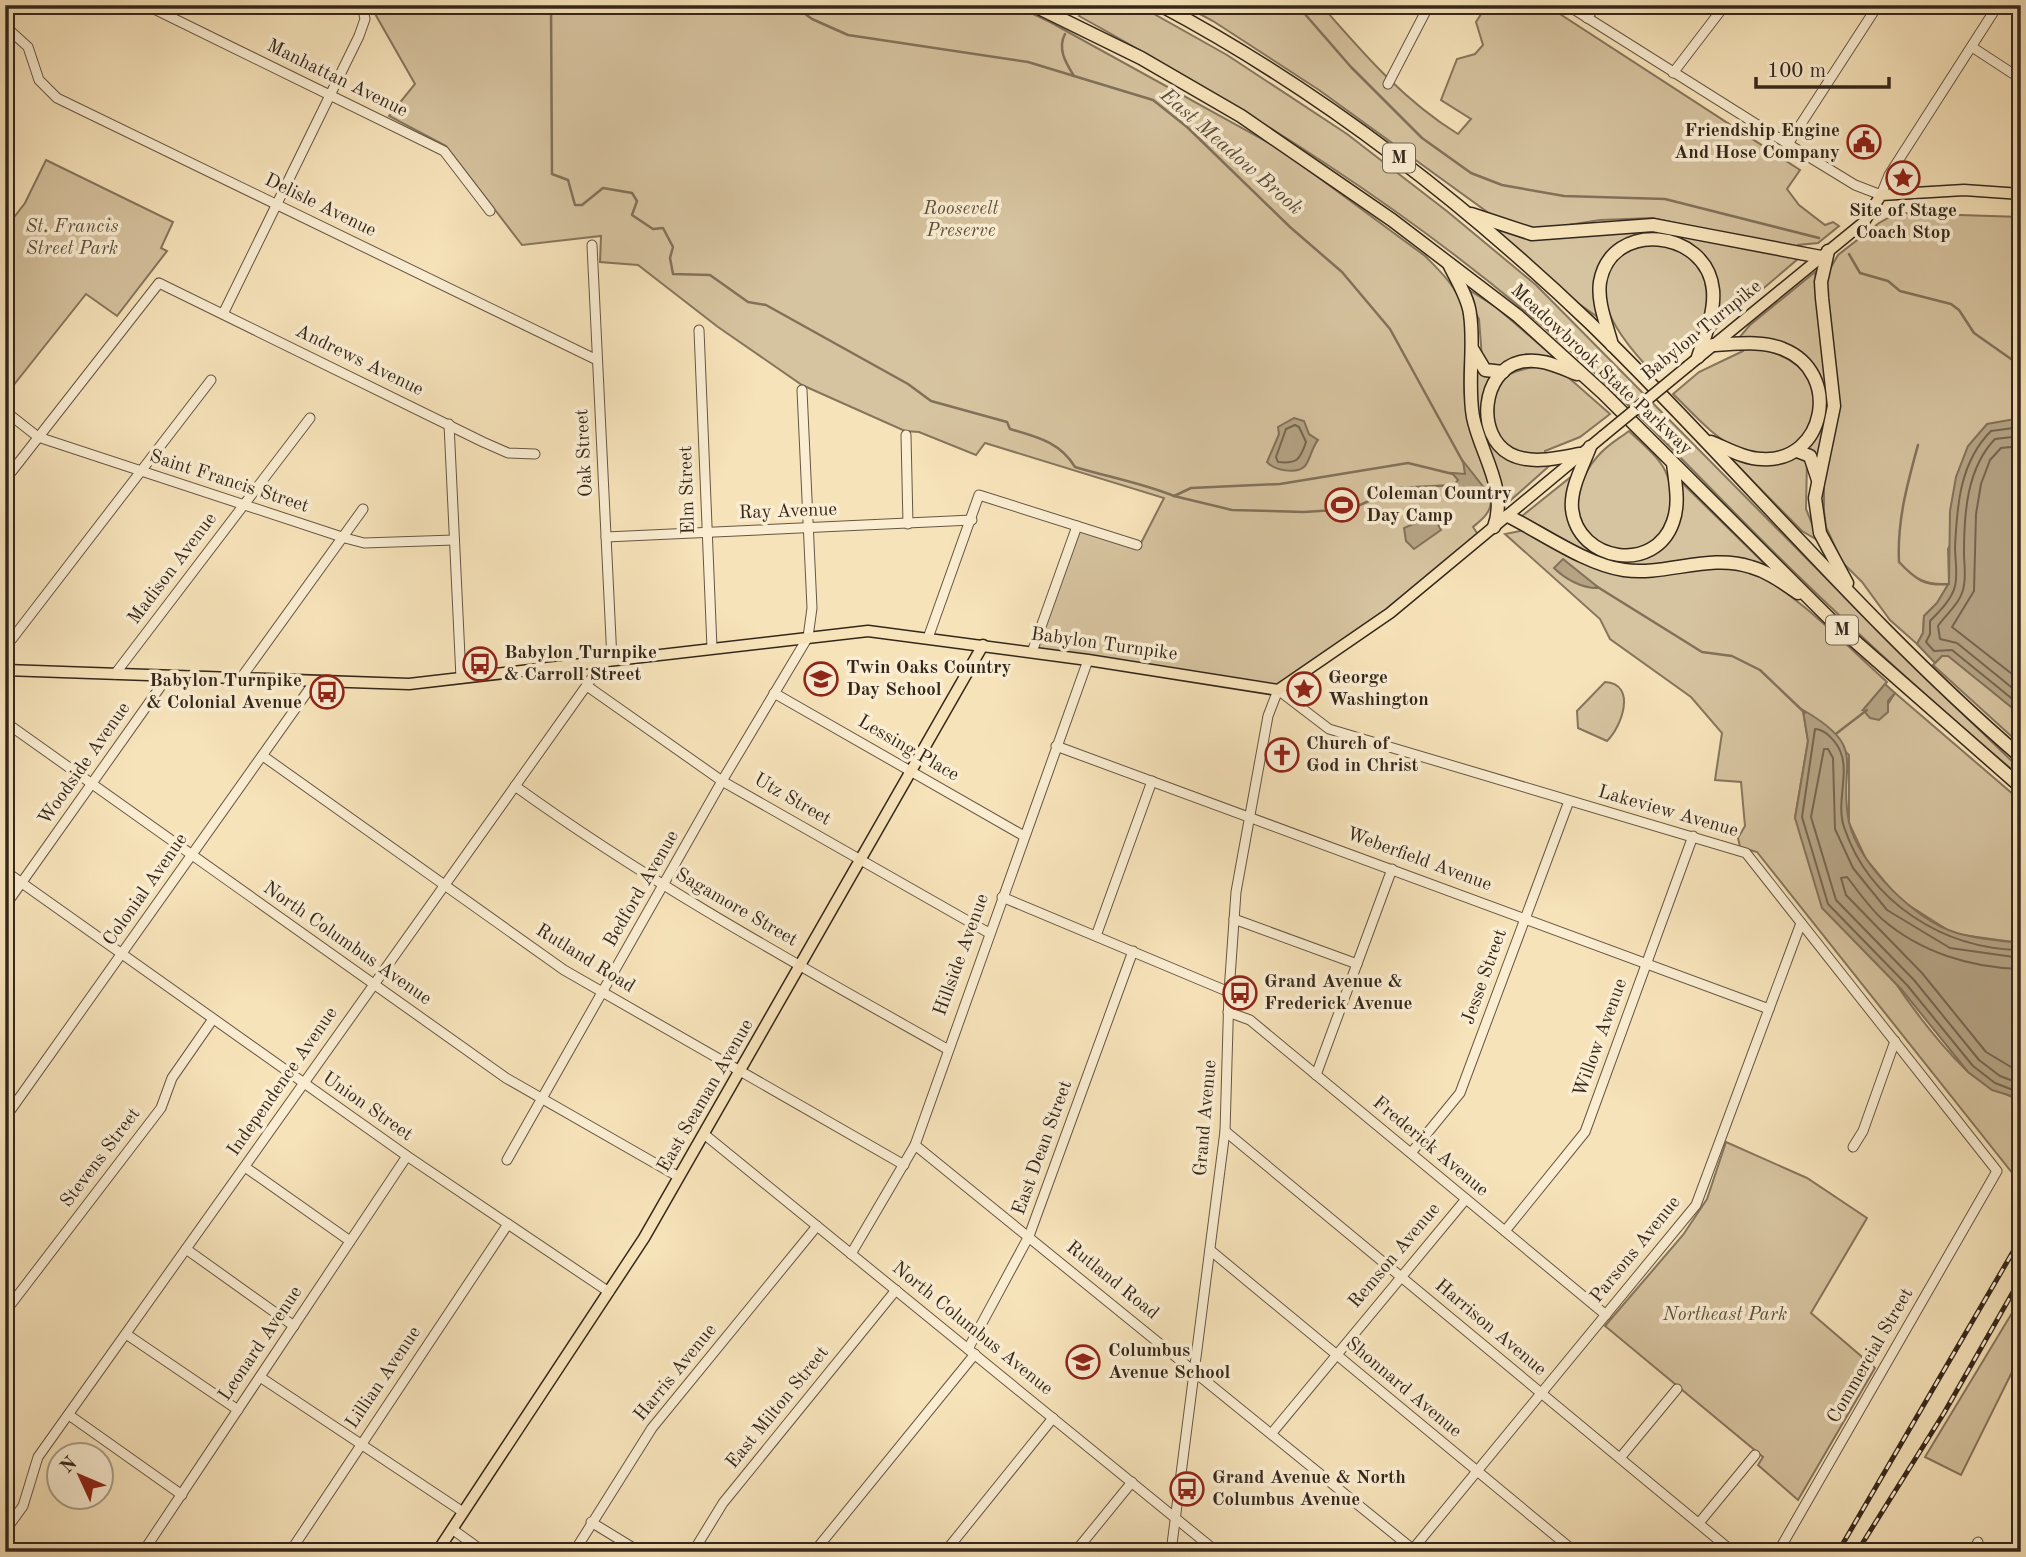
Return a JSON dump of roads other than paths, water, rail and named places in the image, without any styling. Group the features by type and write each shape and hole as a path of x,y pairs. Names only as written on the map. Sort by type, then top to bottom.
{"highway":[{"name":"Meadowbrook State Parkway","path":"1033,5 1141,58 1241,116 1392,220 1518,316 1583,375 1822,611 2021,787"},
{"name":"Meadowbrook State Parkway","path":"1160,5 1265,66 1325,106 1404,162 1464,212 1612,345 1925,667 2021,757"},
{"path":"1464,212 1532,234 1653,225 1824,254 1822,290 1834,406 1815,498 1820,533 1852,593"},
{"path":"1612,345 1600,300 1601,282 1608,265 1628,245 1645,239 1672,240 1697,254 1712,282 1712,311 1698,358"},
{"path":"1448,263 1470,311 1473,350 1471,401 1497,489 1498,511 1494,527"},
{"path":"1705,439 1760,460 1777,458 1797,451 1817,424 1821,410 1818,383 1809,367 1795,355 1773,346 1713,345"},
{"path":"1473,350 1485,370 1503,372"},
{"path":"1583,375 1542,361 1518,362 1503,372 1488,400 1488,425 1495,439 1507,452 1530,460 1585,450 1573,495 1575,523 1585,539 1598,550 1618,556 1648,551 1668,533 1677,503 1673,463"},
{"path":"1797,451 1810,456 1818,480"},
{"path":"1508,516 1584,557 1612,568 1646,571 1732,562 1751,566 1772,576 1822,611"}],"main road":[{"path":"1881,195 1964,190 2021,194"},
{"name":"Babylon Turnpike","path":"5,670 409,684 868,631 984,645 1278,690 1390,613 1864,222 1881,195"},
{"name":"East Seaman Avenue","path":"437,1552 609,1292 679,1177 984,645"}],"street":[{"name":"Manhattan Avenue","path":"146,5 444,151 490,211"},
{"path":"1388,84 1429,5"},
{"path":"1567,5 1788,144 1855,184 1881,195 1889,175 1998,5"},
{"path":"1587,18 1596,5"},
{"path":"1673,73 1725,5"},
{"path":"1788,144 1878,5"},
{"path":"223,314 366,19 363,6"},
{"name":"Delisle Avenue","path":"5,26 28,47 37,74 50,94 57,98 597,360"},
{"path":"1972,47 2021,79"},
{"name":"Oak Street","path":"592,245 606,537 608,660"},
{"name":"Andrews Avenue","path":"38,437 159,283 508,453 536,454"},
{"name":"Elm Street","path":"699,330 712,648"},
{"path":"5,648 211,380"},
{"path":"802,390 812,608 808,637"},
{"name":"Saint Francis Street","path":"5,411 38,437 345,538 363,543 454,540"},
{"name":"Madison Avenue","path":"115,674 310,418"},
{"path":"449,424 461,678"},
{"path":"906,435 908,524"},
{"path":"5,480 38,437"},
{"path":"928,638 979,495 1137,545"},
{"path":"241,678 345,538 363,509"},
{"name":"Ray Avenue","path":"606,537 972,520"},
{"path":"1032,652 1077,526"},
{"name":"Bedford Avenue","path":"507,1160 722,780 808,637"},
{"name":"Independence Avenue","path":"5,1531 23,1506 38,1457 515,786 608,660"},
{"name":"Hillside Avenue","path":"851,1254 915,1144 1088,660"},
{"name":"Woodside Avenue","path":"5,906 168,676"},
{"name":"Colonial Avenue","path":"5,1118 316,681"},
{"name":"Utz Street","path":"587,686 722,780 989,933"},
{"name":"Lakeview Avenue","path":"1278,690 1329,729 1746,853 1997,1171 1994,1176"},
{"name":"Grand Avenue","path":"1171,1552 1225,1131 1228,992 1234,919 1248,816 1268,716 1278,690"},
{"name":"Lessing Place","path":"774,693 1024,836"},
{"name":"North Columbus Avenue","path":"5,722 506,1078 679,1177"},
{"name":"Weberfield Avenue","path":"1056,746 1769,1009"},
{"name":"Rutland Road","path":"263,756 564,970 904,1165"},
{"path":"1096,936 1152,781"},
{"name":"Sagamore Street","path":"515,786 588,839 663,887 947,1049"},
{"name":"Jesse Street","path":"1411,1153 1460,1093 1569,801"},
{"name":"Willow Avenue","path":"1505,1231 1584,1132 1693,836"},
{"path":"1316,1075 1392,869"},
{"name":"Union Street","path":"5,871 407,1156 609,1292"},
{"path":"1002,897 1228,992"},
{"path":"1234,919 1357,964"},
{"name":"Parsons Avenue","path":"1415,1550 1696,1205 1801,923"},
{"name":"East Dean Street","path":"814,1552 972,1352 1029,1236 1133,951"},
{"name":"Frederick Avenue","path":"1228,1012 1250,1020 1606,1315"},
{"name":"Stevens Street","path":"5,1312 161,1108 172,1078 213,1019"},
{"path":"1853,1147 1863,1131 1895,1041"},
{"name":"Harrison Avenue","path":"1225,1131 1733,1552"},
{"name":"North Columbus Avenue","path":"704,1134 1217,1552"},
{"name":"Rutland Road","path":"915,1144 1415,1550"},
{"name":"Leonard Avenue","path":"144,1552 407,1156"},
{"path":"245,1167 350,1241"},
{"name":"Commercial Street","path":"1778,1552 1994,1176"},
{"name":"Remson Avenue","path":"1272,1433 1466,1199"},
{"name":"Lillian Avenue","path":"290,1552 508,1224"},
{"name":"Harris Avenue","path":"574,1552 652,1428 817,1226"},
{"path":"186,1250 294,1326"},
{"name":"Shonnard Avenue","path":"1210,1250 1575,1552"},
{"name":"East Milton Street","path":"692,1552 723,1503 896,1290"},
{"path":"126,1334 238,1410"},
{"path":"260,1377 463,1512"},
{"path":"1620,1458 1676,1389"},
{"path":"69,1415 182,1495"},
{"path":"945,1552 1053,1418"},
{"path":"1699,1523 1755,1455"},
{"path":"1075,1552 1132,1482"},
{"path":"592,1522 640,1552"},
{"path":"452,1529 484,1552"},
{"path":"1972,1552 1978,1542"}],"water":[{"path":"1294,418 1304,421 1309,434 1318,440 1305,466 1291,471 1267,462 1279,434 1278,427"},
{"path":"2015,419 2021,421 2021,715 1948,656 1942,656 1935,663 1917,644 1923,633 1924,616 1937,603 1949,583 1950,511 1956,477 1968,446 1987,424"},
{"path":"1463,461 1485,489 1477,499 1454,485 1458,480 1452,473 1465,474"},
{"path":"1433,515 1441,530 1414,549 1406,541 1404,528"},
{"path":"1563,559 1599,588 1581,585 1558,572 1554,568"},
{"path":"1885,684 1895,693 1888,701 1888,712 1879,720 1870,718 1863,710"},
{"path":"1803,710 1824,724 1844,747 1847,758 1846,802 1849,822 1864,856 1891,889 1941,927 1973,937 2021,943 2021,1099 1992,1090 1968,1072 1902,990 1822,908 1795,818 1808,741"}],"waterway":[{"path":"551,5 552,174 568,180 575,205 582,205 603,188 632,193 637,201 632,215 653,229 663,228 673,247 670,258 673,274 710,275 748,302 766,305 908,384 931,401 1007,422 1010,429 1055,446 1075,467 1174,496 1191,488 1280,484 1408,463 1453,474"},
{"name":"East Meadow Brook","path":"793,5 812,19 848,35 1028,62 1153,100 1187,127 1290,227 1342,272 1390,329 1463,462"},
{"path":"1297,5 1351,67 1422,138 1471,173 1502,185 1564,196 1665,199 1819,238"},
{"path":"1065,34 1062,50 1074,76"},
{"path":"1849,254 1860,273 1888,281 1900,291 1951,304 1959,310 1974,333 2021,366"},
{"path":"1918,445 1901,518 1899,562 1921,580 1933,584 1949,584"},
{"path":"1174,496 1232,510 1304,512 1351,509 1398,488 1455,485"},
{"name":"East Meadow Brook","path":"1596,586 1702,652 1732,656 1760,670 1805,713"},
{"path":"1837,733 1867,710"}],"railway":[{"path":"1838,1552 2021,1238"},
{"path":"1857,1552 1944,1413 2021,1278"}],"place":[{"name":"Friendship Engine And Hose Company","path":"1864,142"},
{"name":"Site of Stage Coach Stop","path":"1903,178"},
{"name":"Coleman Country Day Camp","path":"1342,505"},
{"name":"Babylon Turnpike & Carroll Street","path":"480,664"},
{"name":"Twin Oaks Country Day School","path":"821,679"},
{"name":"George Washington","path":"1304,689"},
{"name":"Babylon Turnpike & Colonial Avenue","path":"327,692"},
{"name":"Church of God in Christ","path":"1282,755"},
{"name":"Grand Avenue & Frederick Avenue","path":"1240,993"},
{"name":"Columbus Avenue School","path":"1083,1362"},
{"name":"Grand Avenue & North Columbus Avenue","path":"1187,1489"}],"park label":[{"name":"Roosevelt Preserve","path":"961,220"},
{"name":"St. Francis Street Park","path":"72,238"},
{"name":"Northeast Park","path":"1725,1315"}]}
